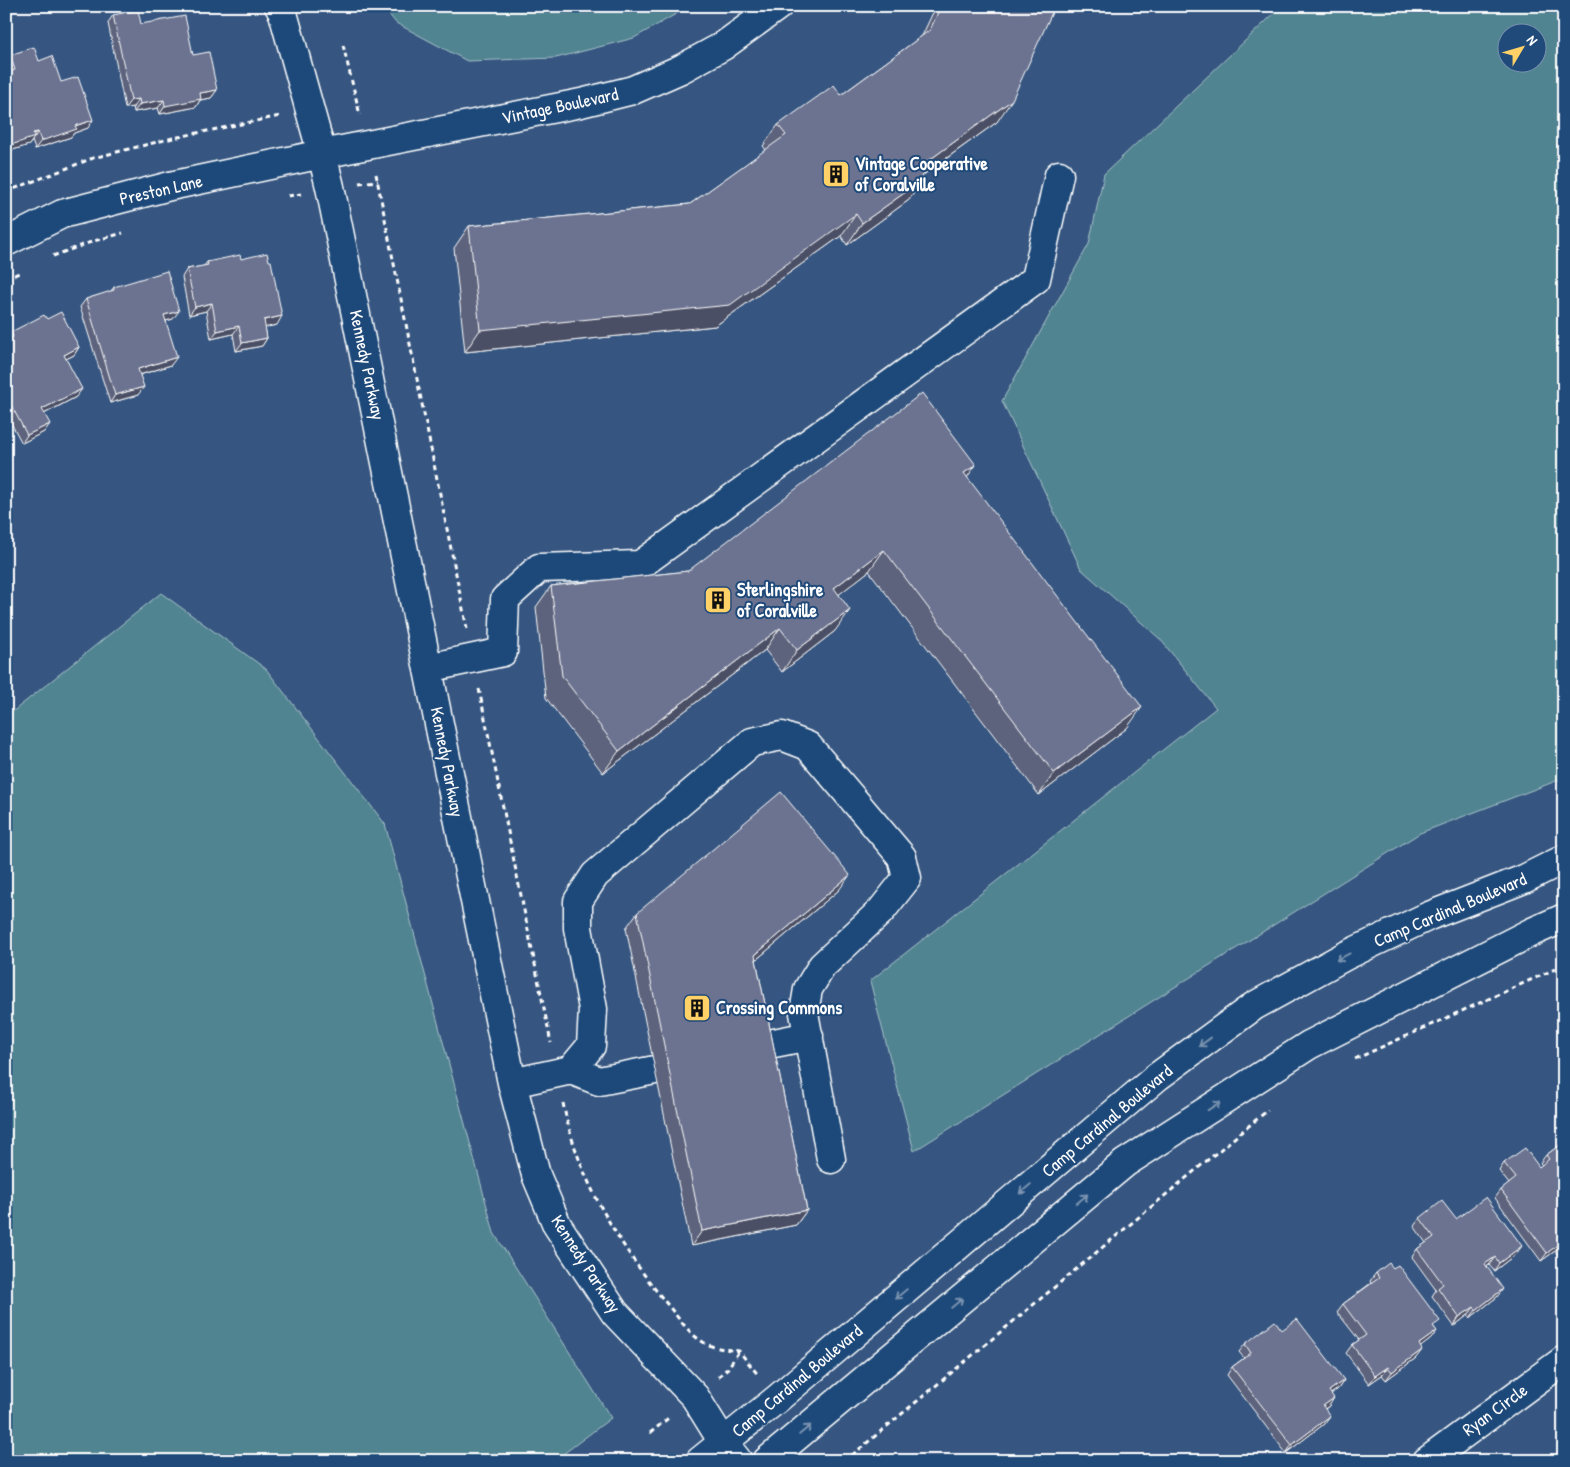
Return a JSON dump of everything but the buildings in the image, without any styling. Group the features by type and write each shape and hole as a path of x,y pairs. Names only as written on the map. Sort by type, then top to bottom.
{"street":[{"name":"Kennedy Parkway","path":"280,6 330,187 512,1082 536,1175 557,1225 615,1313 695,1397 730,1451"},
{"name":"Vintage Boulevard","path":"322,154 581,103 633,90 681,69 723,46 778,6"},
{"name":"Preston Lane","path":"6,242 62,214 170,186 322,154"},
{"path":"428,668 503,652 505,599 539,568 640,566 1036,279 1059,175"},
{"path":"564,1072 591,1046 593,1009 578,928 578,901 582,894 595,874 752,742 782,736 808,746 902,857 907,878 881,911 822,966 808,989 804,1013 831,1159"},
{"name":"Camp Cardinal Boulevard","path":"700,1461 730,1451 777,1399 1157,1077 1254,1006 1347,955 1429,916 1524,879 1564,860"},
{"path":"768,1461 1125,1163 1309,1045 1524,936 1564,918"},
{"path":"759,1046 809,1036"},
{"path":"512,1082 564,1072 599,1081 655,1070"},
{"name":"Ryan Circle","path":"1427,1461 1564,1360"}],"path":[{"path":"343,45 378,181 473,659 564,1072 569,1132 610,1225 657,1291 694,1335 717,1348 740,1351 777,1399"},
{"path":"6,192 93,158 173,138 282,116"},
{"path":"285,196 330,187 378,181"},
{"path":"51,257 125,232"},
{"path":"6,279 28,268"},
{"path":"1355,1060 1564,965"},
{"path":"846,1461 1270,1109"}],"green space":[{"path":"382,6 690,6 634,38 556,58 467,61 396,23"},
{"path":"1282,6 1564,6 1564,778 1420,833 914,1151 870,981 1216,708 1160,639 1081,569 1002,401 1089,244 1104,174"},
{"path":"161,593 266,669 385,824 494,1233 611,1418 554,1461 6,1461 6,717"}],"place":[{"name":"Vintage Cooperative of Coralville","path":"836,174"},
{"name":"Sterlingshire of Coralville","path":"718,600"},
{"name":"Crossing Commons","path":"697,1008"}]}
